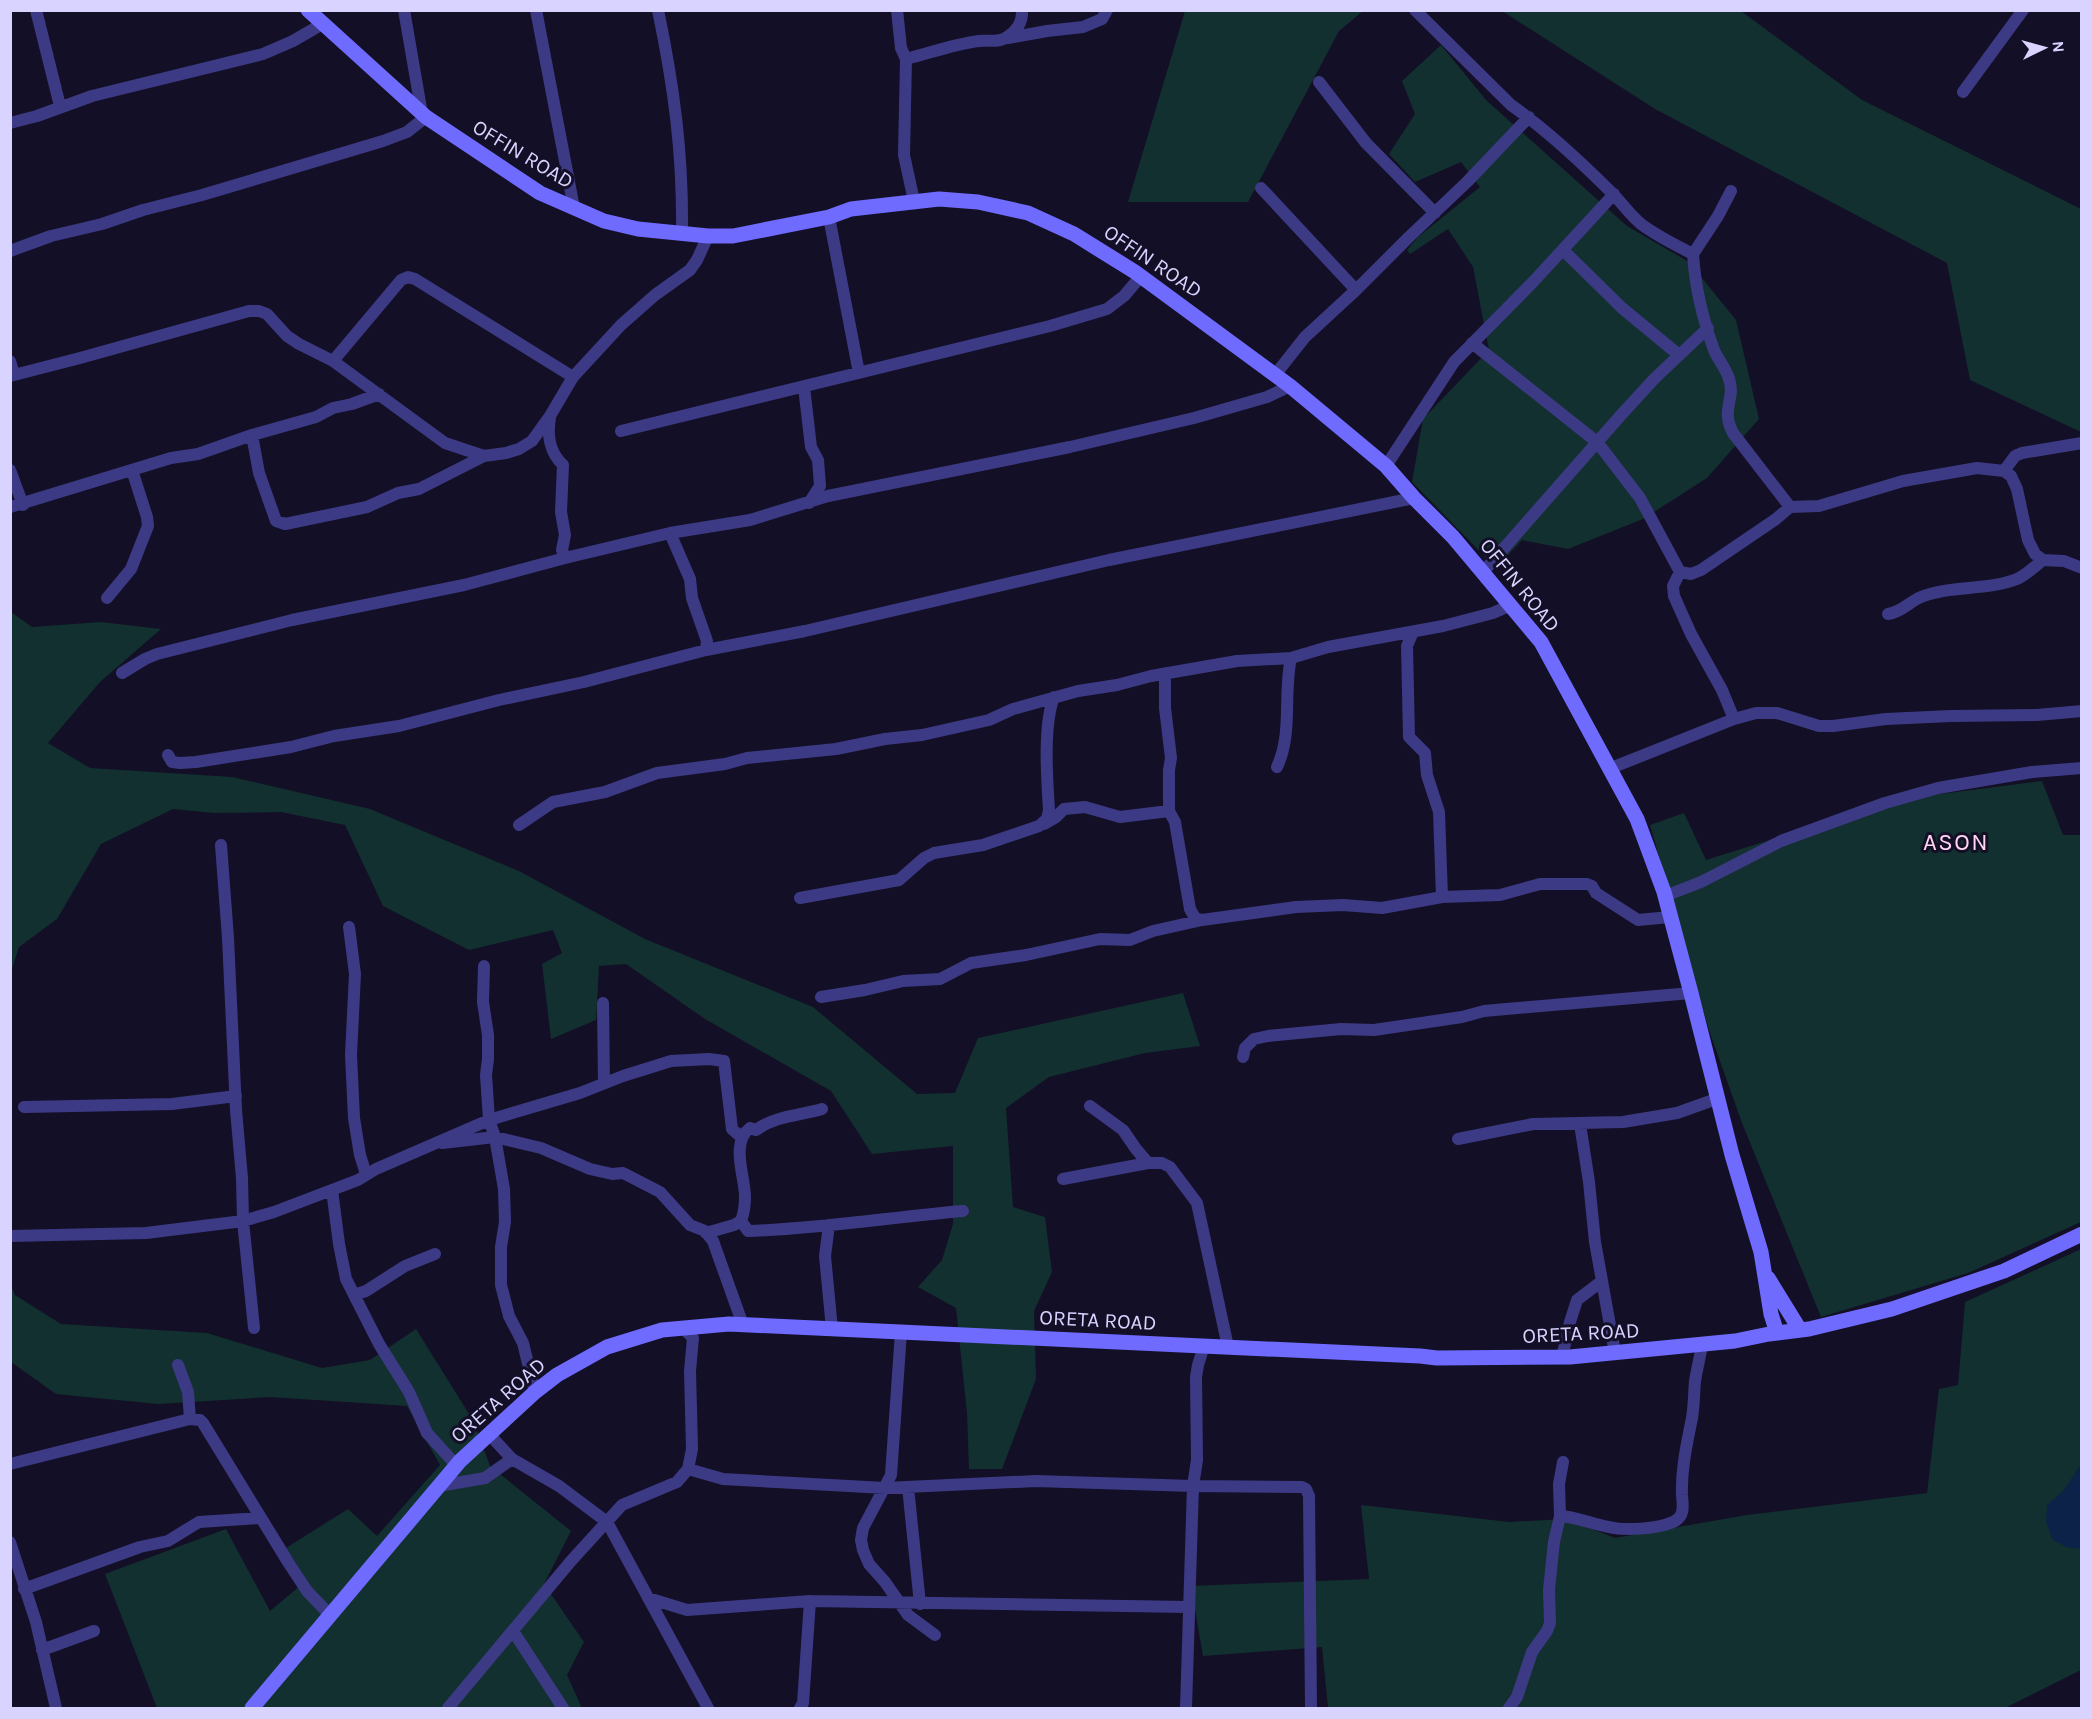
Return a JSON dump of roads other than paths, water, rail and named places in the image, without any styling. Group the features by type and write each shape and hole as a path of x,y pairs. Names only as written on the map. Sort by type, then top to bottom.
{"street":[{"path":"36,10 60,106"},
{"name":"OFFIN ROAD","path":"308,10 424,115 540,193 604,221 638,229 708,236 733,236 829,217 851,209 939,199 978,202 1028,213 1074,234 1141,276 1290,386 1386,466 1453,537 1541,642 1637,819 1665,896 1766,1276"},
{"path":"10,251 51,236 213,192 407,132 424,115 405,10"},
{"path":"536,10 574,208"},
{"path":"658,10 678,123 683,188 682,232"},
{"path":"897,10 901,48 906,59 904,155 914,201"},
{"path":"1005,39 1017,29 1023,17 1022,10"},
{"path":"906,59 980,41 1083,27 1102,19 1107,10"},
{"path":"1415,10 1511,105 1529,117 1614,194 1638,222 1655,234 1693,254"},
{"path":"1963,92 2023,10"},
{"path":"10,123 92,96 263,54 293,42 324,23"},
{"path":"1319,82 1366,142 1435,213"},
{"path":"1275,375 1305,337 1435,213 1529,117"},
{"path":"1262,188 1356,290"},
{"path":"1731,191 1693,254 1699,294 1714,351 1729,377 1731,389 1727,421 1733,433 1790,507"},
{"path":"1386,466 1454,362 1614,194"},
{"path":"829,217 859,373"},
{"path":"252,435 259,472 276,520 285,524 367,507 398,493 419,489 484,456 519,449 532,441 550,416 573,376 621,325 655,295 690,270 708,236"},
{"path":"1563,250 1622,308 1679,356"},
{"path":"621,431 1050,326 1107,309 1124,296 1141,276"},
{"path":"333,361 401,280 408,277 415,279 573,376"},
{"path":"12,370 80,358 249,311 260,311 274,320 287,336 333,361 445,443 484,456"},
{"path":"1483,572 1655,378 1708,328"},
{"path":"1472,343 1597,442 1640,498 1680,572"},
{"path":"122,674 157,654 292,620 464,585 565,558 670,534 750,519 828,496 1070,447 1194,418 1267,398 1290,386"},
{"path":"804,387 811,447 818,460 820,486 809,503"},
{"path":"10,470 17,506 171,458 198,454 252,435 302,422 333,408 379,394"},
{"path":"550,416 549,430 552,448 563,465 561,512 565,535 562,550 565,558"},
{"path":"2004,471 2015,456 2022,453 2082,443"},
{"path":"1680,572 1691,574 1701,570 1790,507 1818,506 1903,481 1977,468 2004,471 2011,476 2017,489 2028,540 2035,554 2043,560 2064,561 2082,568"},
{"path":"107,598 131,568 148,526 132,470"},
{"path":"168,755 172,762 180,764 291,747 334,736 399,726 706,650 805,631 1109,560 1414,498"},
{"path":"670,534 690,579 692,598 707,641 706,650"},
{"path":"1888,614 1897,612 1919,597 1941,591 1981,587 2018,579 2043,560"},
{"path":"1680,572 1673,586 1674,596 1691,634 1722,690 1734,719"},
{"path":"519,825 554,802 605,792 657,773 725,764 747,758 836,749 865,742 922,735 989,720 1013,709 1078,691 1117,686 1132,680 1237,661 1292,658 1328,647 1443,626 1492,613 1510,605"},
{"path":"1413,632 1407,646 1408,737 1425,753 1429,782 1437,803 1442,897"},
{"path":"1277,768 1283,755 1287,720 1288,674 1292,658"},
{"path":"1165,674 1165,708 1171,758 1169,811 1175,822 1190,909 1195,918 1202,920"},
{"path":"1041,825 1047,819 1049,810 1048,727 1054,697"},
{"path":"1611,768 1734,719 1756,713 1777,713 1810,724 1833,726 1886,719 2037,715 2082,711"},
{"path":"1665,896 1701,882 1781,841 1885,803 1938,788 2032,772 2082,768"},
{"path":"800,898 899,880 934,852 983,845 1041,825 1056,817 1064,808 1085,807 1120,817 1169,811"},
{"path":"221,845 237,1135 254,1328"},
{"path":"821,997 903,981 940,979 971,963 1026,955 1100,939 1130,940 1153,931 1202,920 1296,907 1343,904 1382,908 1442,897 1500,895 1540,884 1587,884 1592,886 1596,893 1638,920 1670,917"},
{"path":"349,927 355,974 351,1054 354,1118 366,1174"},
{"path":"484,966 483,1002 488,1035 486,1075 489,1120 495,1137 504,1189 505,1222 501,1247 501,1285 509,1316 523,1343 535,1392"},
{"path":"1243,1057 1245,1048 1254,1039 1268,1036 1341,1029 1374,1030 1462,1017 1484,1011 1691,993"},
{"path":"603,1003 604,1083"},
{"path":"10,1236 146,1233 243,1221 274,1212 358,1180 366,1174 431,1144 489,1120 580,1093 671,1061 709,1059 724,1061 732,1129 741,1137"},
{"path":"24,1107 172,1104 236,1096"},
{"path":"1458,1139 1533,1124 1623,1122 1666,1115 1719,1098"},
{"path":"1090,1106 1124,1130 1148,1163"},
{"path":"822,1109 772,1120 756,1130 750,1128 741,1137 745,1196 741,1221 748,1231 799,1229 963,1211"},
{"path":"1580,1124 1602,1281 1615,1353"},
{"path":"431,1144 495,1137 541,1148 590,1169 612,1174 623,1173 660,1192 690,1225 706,1233 713,1241 743,1325"},
{"path":"1063,1179 1148,1163 1160,1163 1170,1167 1197,1203 1228,1347"},
{"path":"332,1190 345,1274 354,1295 379,1344 409,1392 427,1433 457,1466"},
{"path":"706,1233 741,1221"},
{"path":"829,1225 825,1256 832,1329"},
{"name":"ORETA ROAD","path":"252,1708 439,1486 489,1434 557,1375 607,1347 662,1330 729,1324 1437,1358 1562,1357 1702,1345 1800,1330 1892,1308 1955,1288 2004,1271 2082,1234"},
{"path":"354,1295 366,1291 405,1266 435,1254"},
{"path":"1766,1276 1800,1330"},
{"path":"1766,1276 1769,1304 1777,1333"},
{"path":"1562,1357 1577,1300 1602,1281"},
{"path":"448,1708 571,1561 622,1505 677,1482 688,1469 692,1449 690,1371 693,1338 683,1328"},
{"path":"901,1332 891,1475 863,1528 862,1550 869,1564 915,1622 935,1635"},
{"path":"1560,1516 1611,1528 1626,1529 1658,1526 1674,1522 1681,1517 1686,1445 1702,1345"},
{"path":"1186,1708 1193,1486 1197,1460 1196,1377 1204,1346"},
{"path":"178,1365 188,1392 190,1419"},
{"path":"10,1464 190,1419 200,1420 307,1592 330,1616"},
{"path":"489,1434 512,1459 559,1486 607,1522 708,1708"},
{"path":"439,1486 485,1478 512,1459"},
{"path":"1509,1708 1517,1697 1532,1652 1550,1623 1549,1590 1554,1542 1560,1516 1559,1484 1563,1462"},
{"path":"688,1469 723,1479 885,1488 1036,1481 1302,1487 1306,1489 1309,1496 1311,1708"},
{"path":"908,1486 920,1604"},
{"path":"24,1589 140,1547 168,1541 199,1522 260,1518"},
{"path":"10,1542 36,1622 56,1708"},
{"path":"648,1598 687,1610 810,1601 1188,1607"},
{"path":"800,1708 803,1703 810,1601"},
{"path":"42,1650 94,1631"},
{"path":"513,1631 563,1708"}],"water":[{"path":"2081,1464 2081,1549 2066,1547 2052,1539 2046,1521 2047,1505 2064,1490"}],"district":[{"name":"ASON","path":"1956,842"}]}
